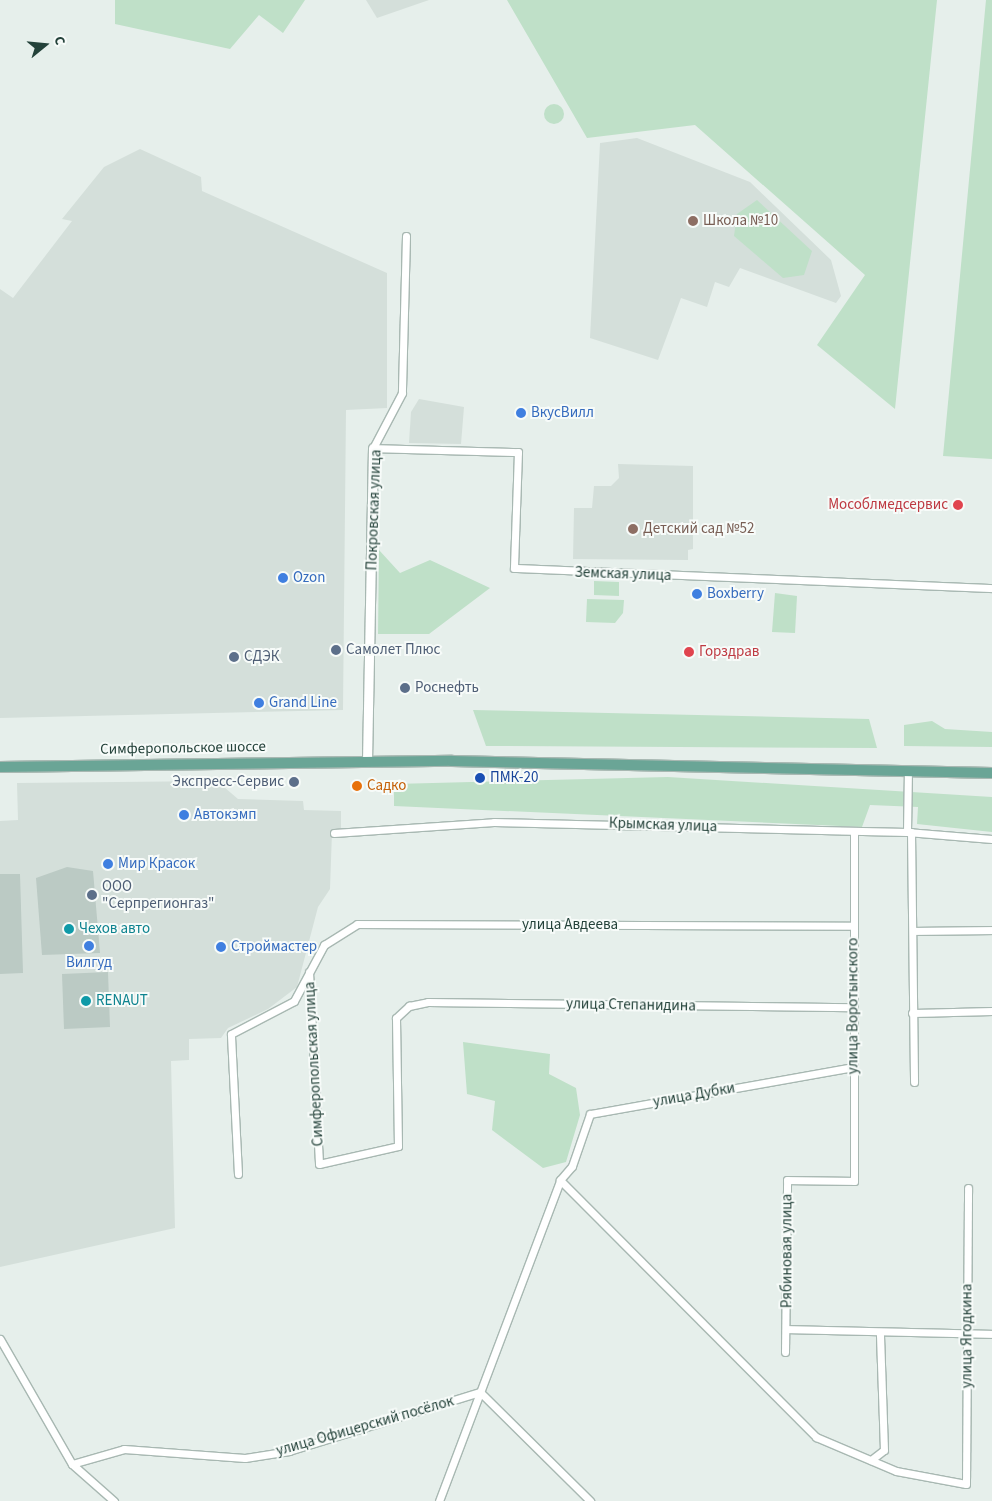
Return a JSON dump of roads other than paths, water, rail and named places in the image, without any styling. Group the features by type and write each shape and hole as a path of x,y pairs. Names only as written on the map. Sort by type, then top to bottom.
{"main road":[{"name":"Симферопольское шоссе","path":"0,767 367,761 992,773"}],"street":[{"name":"Покровская улица","path":"367,761 373,448 402,393 406,236"},
{"name":"Земская улица","path":"373,448 518,452 514,568 992,588"},
{"path":"908,770 913,931 912,1013 914,1082"},
{"name":"Крымская улица","path":"334,834 494,822 909,832 992,839"},
{"name":"улица Воротынского","path":"854,831 854,1181"},
{"name":"улица Авдеева","path":"238,1174 231,1034 294,1001 324,945 357,924 854,926"},
{"path":"913,931 992,930"},
{"name":"Симферопольская улица","path":"309,972 319,1164 398,1146 396,1018 409,1006"},
{"name":"улица Степанидина","path":"409,1006 428,1002 853,1007"},
{"path":"912,1013 992,1011"},
{"name":"улица Дубки","path":"572,1166 590,1114 853,1067"},
{"name":"улица Офицерский посёлок","path":"439,1501 560,1180 572,1166"},
{"path":"560,1180 816,1437 871,1460 884,1450 880,1334"},
{"name":"Рябиновая улица","path":"785,1352 787,1329 787,1180 854,1181"},
{"name":"улица Ягодкина","path":"871,1460 928,1480 966,1484 968,1188"},
{"name":"Рябиновая улица","path":"787,1329 880,1334 992,1334"},
{"path":"0,1340 72,1464 114,1501"},
{"path":"480,1392 590,1501"},
{"name":"улица Офицерский посёлок","path":"72,1464 124,1449 245,1458 289,1451 480,1392"}],"place":[{"name":"Школа №10","path":"693,221"},
{"name":"ВкусВилл","path":"521,413"},
{"name":"Мособлмедсервис","path":"958,505"},
{"name":"Детский сад №52","path":"633,529"},
{"name":"Ozon","path":"283,578"},
{"name":"Boxberry","path":"697,594"},
{"name":"Самолет Плюс","path":"336,650"},
{"name":"Горздрав","path":"689,652"},
{"name":"СДЭК","path":"234,657"},
{"name":"Роснефть","path":"405,688"},
{"name":"Grand Line","path":"259,703"},
{"name":"ПМК-20","path":"480,778"},
{"name":"Экспресс-Сервис","path":"294,782"},
{"name":"Садко","path":"357,786"},
{"name":"Автокэмп","path":"184,815"},
{"name":"Мир Красок","path":"108,864"},
{"name":"ООО \"Серпрегионгаз\"","path":"92,895"},
{"name":"Чехов авто","path":"69,929"},
{"name":"Вилгуд","path":"89,946"},
{"name":"Строймастер","path":"221,947"},
{"name":"RENAUT","path":"86,1001"}]}
